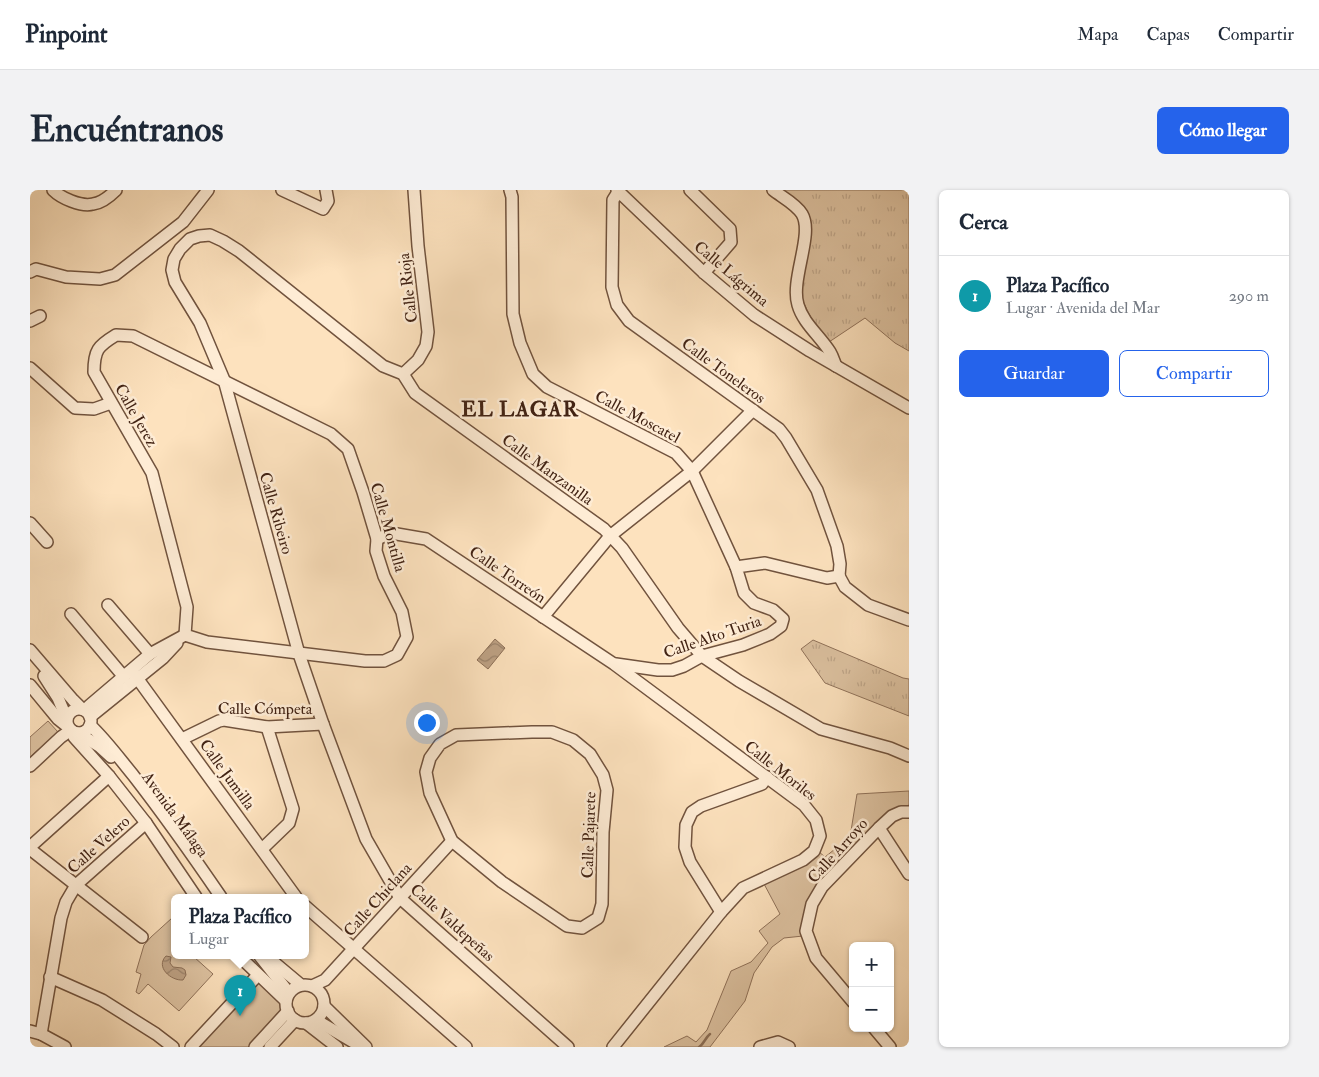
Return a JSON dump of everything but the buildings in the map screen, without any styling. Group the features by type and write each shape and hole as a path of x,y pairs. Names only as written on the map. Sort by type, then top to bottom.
{"street":[{"path":"53,190 74,202 92,205 110,196 116,190"},
{"path":"32,268 66,277 100,279 115,276 183,222 208,190"},
{"path":"282,190 323,209 328,201 326,190"},
{"name":"Calle Rioja","path":"403,374 418,360 426,346 428,332 418,246 414,190"},
{"name":"Calle Moscatel","path":"510,190 512,197 513,314 520,343 533,374 547,387 676,453 692,471 736,568"},
{"path":"690,190 730,230 731,242 704,273"},
{"path":"773,190 796,207 803,216 806,227 795,294 802,316 830,352 836,366"},
{"name":"Calle Lágrima","path":"617,191 704,273 754,315 810,351 909,408"},
{"name":"Calle Toneleros","path":"617,191 613,200 612,287 618,305 629,321 779,429 817,490 838,546 839,576"},
{"name":"Calle Manzanilla","path":"224,380 200,323 175,282 172,270 174,260 180,249 190,239 199,236 210,235 223,240 239,251 383,366 403,374 416,393 604,529 622,548 678,628 702,656 739,681 821,729 890,748 909,756"},
{"name":"Calle Jerez","path":"185,635 187,608 152,474 94,372 94,356 103,343 116,335 133,336 224,380"},
{"path":"30,368 75,408 94,409 112,403"},
{"name":"Calle Montilla","path":"185,635 207,642 365,662 384,661 397,655 408,637 402,612 384,576 376,551 377,539 348,449 331,434 224,380"},
{"name":"Calle Ribeiro","path":"224,380 299,654"},
{"path":"544,617 610,536 692,471 753,410"},
{"path":"30,523 47,542"},
{"name":"Calle Torreón","path":"377,539 391,533 426,539 614,664"},
{"path":"736,568 765,563 828,578 839,576 845,588 868,605 909,620"},
{"name":"Calle Alto Turia","path":"614,664 672,670 702,656 743,645 770,634 781,626 783,619 773,610 754,602 744,593 736,568"},
{"path":"108,605 150,654"},
{"name":"Calle Jumilla","path":"71,614 131,675 182,739 294,894"},
{"path":"72,728 85,731 87,715 131,675 150,654 185,635"},
{"path":"131,675 163,658 185,635"},
{"path":"30,650 87,715 111,753"},
{"name":"Calle Valdepeñas","path":"299,654 366,838 400,898 568,1047"},
{"path":"30,658 47,679 72,728"},
{"name":"Calle Moriles","path":"613,1047 721,912 743,888 803,860 814,851 820,836 816,820 804,805 614,664"},
{"path":"32,692 58,720 111,753"},
{"path":"87,715 78,708 70,712 74,737 109,776 146,823 194,894"},
{"name":"Calle Cómpeta","path":"182,739 219,720 267,727 323,724"},
{"path":"262,849 289,823 293,809 267,727"},
{"path":"30,766 72,728"},
{"name":"Calle Pajarete","path":"532,732 552,732 573,740 590,754 603,775 607,790 603,832 602,904 598,918 582,928 567,926 502,882 452,841 430,793 426,772 430,758 440,744 456,735 532,732"},
{"name":"Avenida Málaga","path":"111,753 164,823 213,894"},
{"name":"Avenida Málaga","path":"111,753 173,827 219,894"},
{"path":"109,776 30,848 142,937"},
{"path":"721,912 690,862 685,846 686,825 692,812 701,806 762,784 767,777"},
{"name":"Calle Arroyo","path":"849,997 816,958 806,931 812,904 822,887 879,828 892,816 901,812 909,812"},
{"name":"Calle Velero","path":"35,1032 50,977 60,918 66,902 76,885 146,823"},
{"path":"879,828 909,874"},
{"name":"Calle Chiclana","path":"311,988 325,980 452,841"},
{"path":"309,909 466,1047"},
{"path":"242,959 335,1046"},
{"path":"261,959 297,1011 360,1047"},
{"path":"270,959 277,966 311,988 324,1002 324,1006 366,1047"},
{"path":"191,1047 258,975"},
{"path":"50,977 102,1000 173,1047"},
{"path":"270,1047 297,1011 296,987 311,988"},
{"path":"297,1011 320,1016 324,1006"},
{"path":"255,1047 297,1011"},
{"path":"35,1032 65,1047"},
{"path":"877,1032 890,1047"},
{"path":"760,1047 778,1042 788,1047"}],"green space":[{"path":"782,190 909,190 909,351 895,343 865,318 829,342 812,320 801,297 811,222 802,205"},
{"path":"813,640 909,679 909,716 825,683 801,649"},
{"path":"48,721 58,732 30,757 30,737"},
{"path":"909,791 909,805 896,809 878,821 821,880 805,909 803,936 784,938 772,947 754,973 745,1001 710,1047 664,1047 687,1036 696,1042 707,1030 731,971 751,962 768,943 759,931 780,914 763,882 818,851 825,857 850,837 857,794"},
{"path":"171,919 171,959 196,959 213,974 179,1011 148,984 139,994 136,992 141,974 136,972 144,945"},
{"path":"258,978 284,1002 285,1011 252,1047 195,1047"}],"water":[{"path":"495,639 505,648 488,669 477,660"},
{"path":"166,956 171,957 170,963 173,967 185,970 186,975 183,980 169,976 163,969 163,960"}],"waterway":[{"path":"699,1047 710,1034"}],"place":[{"name":"Plaza Pacífico","path":"240,1016"}],"district":[{"name":"EL LAGAR","path":"520,409"}]}
